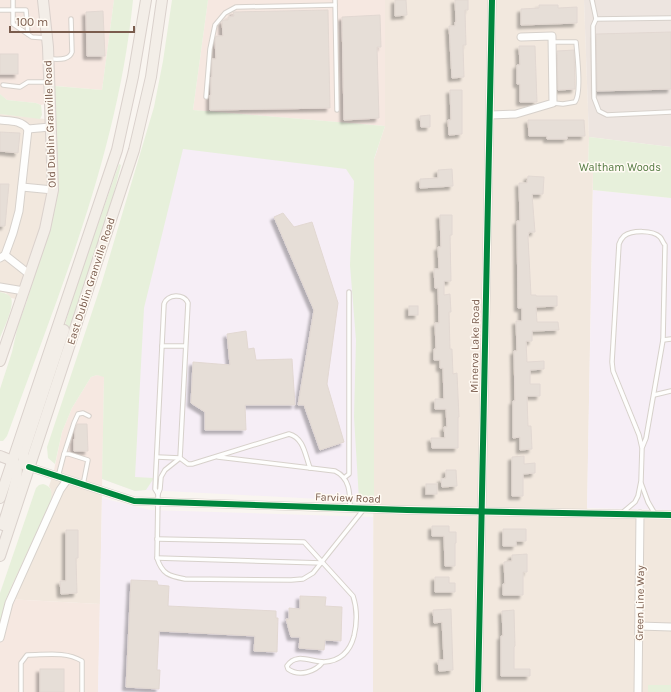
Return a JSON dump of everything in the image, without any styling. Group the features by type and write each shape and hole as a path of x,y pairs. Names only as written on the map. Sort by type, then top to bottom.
{"main road":[{"name":"Old Dublin Granville Road","path":"0,361 45,229 53,190 47,38 43,0"},
{"name":"East Dublin Granville Road","path":"0,498 117,150 133,77 146,0"},
{"name":"East Dublin Granville Road","path":"0,556 134,150 151,76 162,0"},
{"path":"29,467 24,464 23,454 71,311 68,297"},
{"path":"0,456 12,460 18,468 0,534"}],"street":[{"name":"Minerva Lake Road","path":"478,692 492,0"},
{"path":"490,115 516,114 553,103 552,36 521,37"},
{"path":"0,120 20,122 25,124 28,129 19,211 13,233 3,257 29,274"},
{"path":"28,129 50,127"},
{"path":"22,187 53,190"},
{"path":"0,287 24,290"},
{"name":"Farview Road","path":"29,467 134,500 159,502 671,515"},
{"path":"0,638 9,604 60,490 67,480"},
{"name":"Green Line Way","path":"638,692 640,626 640,514"},
{"path":"640,626 671,627"}],"lane":[{"path":"13,0 13,24 32,37 47,38"},
{"path":"335,0 337,110"},
{"path":"592,0 596,19 593,26 594,98 599,111 607,115 671,112"},
{"path":"206,97 210,49 215,25 225,13 236,7 335,5"},
{"path":"0,10 26,10 28,34"},
{"path":"596,19 671,18"},
{"path":"48,59 67,58 70,56 72,52 71,19"},
{"path":"552,42 576,42 578,89 577,99 575,102 563,104 553,103"},
{"path":"3,85 20,87 28,82 49,82"},
{"path":"621,514 635,502 638,496 641,481 642,448 639,435 613,371 612,362 618,244 624,236 630,233 640,232 655,234 661,238 665,246 663,340 646,438 642,448"},
{"path":"344,478 348,474 349,292"},
{"path":"158,494 155,489 164,304 165,300 169,297 183,297 188,303 180,458 162,474 158,494 157,558 160,567 170,576 184,579 303,579 313,573 322,563 365,508"},
{"path":"663,340 671,339"},
{"path":"162,346 185,346"},
{"path":"654,395 671,391"},
{"path":"58,477 64,454 78,414 83,413 88,416"},
{"path":"157,457 180,458 188,464 192,464 289,434 298,438 301,442 310,468"},
{"path":"64,454 69,454 88,460 83,485"},
{"path":"215,456 335,471 344,478 349,488 350,508"},
{"path":"641,481 648,502 655,514"},
{"path":"157,539 304,542 353,596 356,606 355,631 352,643 346,653 337,658 323,662 308,658 294,659 290,661 287,666 292,672 304,673 319,667 323,662"},
{"path":"157,558 322,563"},
{"path":"21,692 21,663 27,655 64,654 73,656 82,661 82,692"}],"shaded area":[{"path":"0,0 114,0 102,90 56,86 54,102 41,105 36,103 7,100 0,94"},
{"path":"208,0 385,0 385,126 193,110"},
{"path":"385,0 584,0 589,137 588,170 593,171 587,517 671,520 671,685 648,685 648,692 373,692 374,159 385,126"},
{"path":"584,0 671,0 671,147 589,137"},
{"path":"0,114 54,120 57,183 55,205 27,301 11,298 6,293 0,292"},
{"path":"149,124 378,148 374,159 374,501 146,490 135,491 102,479"},
{"path":"593,190 671,198 671,510 587,508"},
{"path":"97,375 104,376 102,491 53,475 62,432 72,408 91,377"},
{"path":"53,475 102,491 100,604 6,599 51,490 49,486"},
{"path":"102,498 150,510 373,517 373,692 98,692"},
{"path":"6,599 100,604 98,692 0,692 0,622"}],"green space":[{"path":"114,0 133,0 125,57 114,113 84,222 66,276 7,436 3,441 0,441 0,389 55,205 57,183 53,89 55,86 102,90"},
{"path":"172,0 208,0 193,110 385,126 374,159 374,501 359,500 354,417 356,340 350,265 354,181 346,169 183,149 144,308 135,477 154,478 146,490 135,491 102,479 104,377 97,375 91,377 72,408 62,432 55,464 48,458 47,447 102,282 154,107 163,61"},
{"path":"0,94 7,100 36,103 41,105 42,115 40,119 0,114"},
{"name":"Waltham Woods","path":"589,137 671,147 671,198 593,190 593,171 588,170"},
{"path":"119,164 121,165 107,220 38,426 34,425 52,373 72,299"},
{"path":"0,292 9,296 12,302 6,324 0,338"},
{"path":"43,484 48,486 51,490 51,500 6,599 0,622 0,593 36,488"},
{"path":"648,685 671,685 671,692 648,692"}],"building":[{"path":"395,0 406,0 407,15 395,16"},
{"path":"455,0 468,0 468,10 465,10 466,45 463,45 464,77 452,78 449,26 455,26 456,22"},
{"path":"539,5 558,5 558,8 577,7 577,23 521,25 521,9 539,8"},
{"path":"328,10 330,108 210,110 212,59 216,59 216,36 223,36 222,21 228,20 228,17 234,16 233,12"},
{"path":"103,11 105,56 87,56 86,12"},
{"path":"380,15 381,47 377,47 379,118 344,120 342,17"},
{"path":"671,32 671,89 597,91 596,34"},
{"path":"519,46 535,46 537,102 520,102 520,84 517,84 517,65 520,65"},
{"path":"574,50 575,89 558,90 557,51"},
{"path":"0,54 18,54 18,74 0,74"},
{"path":"450,90 462,90 462,134 449,135 448,120 451,120"},
{"path":"430,115 430,127 421,127 420,116"},
{"path":"528,120 584,120 585,136 567,136 567,139 547,139 547,136 529,136"},
{"path":"0,132 20,133 18,153 0,151"},
{"path":"452,169 453,186 420,188 420,179 438,178 438,170"},
{"path":"528,176 544,177 543,194 532,194 535,232 529,232 528,237 531,295 557,296 557,306 536,307 537,322 558,322 559,330 532,331 532,341 526,341 527,362 544,361 544,369 530,370 530,384 540,384 540,396 527,396 528,426 531,426 532,449 520,450 520,437 513,438 513,401 515,401 514,351 517,351 516,321 522,321 522,308 518,308 517,221 520,221 519,183 527,183"},
{"path":"0,184 9,184 5,226 0,226"},
{"path":"283,213 294,227 312,222 338,303 327,384 344,442 320,450 304,405 298,405 314,310 274,217"},
{"path":"440,215 452,215 452,235 450,235 451,281 444,281 444,295 450,294 450,349 452,349 453,374 457,373 459,417 458,448 432,448 431,438 445,438 444,427 447,427 446,409 435,409 435,399 444,399 443,368 440,368 440,360 434,360 434,349 436,349 435,323 439,323 438,288 435,288 434,269 439,269 438,247 441,247"},
{"path":"409,306 418,306 418,315 409,315"},
{"path":"246,331 248,349 254,348 256,360 292,359 295,405 245,405 246,430 205,430 205,412 191,403 193,362 230,365 227,334"},
{"path":"77,424 87,424 88,451 74,451 74,439"},
{"path":"524,456 524,464 535,463 535,473 523,474 523,496 512,496 512,457"},
{"path":"446,470 456,470 457,486 442,487 441,479 446,478"},
{"path":"426,484 437,484 437,494 426,494"},
{"path":"432,526 449,526 449,532 456,532 455,566 445,566 444,536 432,536"},
{"path":"503,529 526,529 526,541 516,541 516,546 503,546"},
{"path":"66,530 78,530 78,558 76,558 77,593 61,594 60,581 66,581"},
{"path":"527,554 527,572 523,572 523,595 503,595 503,584 505,584 504,562 512,561 512,555"},
{"path":"435,577 449,577 449,583 455,583 455,592 435,592"},
{"path":"131,580 157,581 158,585 169,586 168,606 276,611 276,618 278,618 277,652 254,651 255,636 159,631 157,670 160,670 159,689 126,687"},
{"path":"300,596 326,597 325,606 342,607 341,641 325,640 324,650 299,648 300,637 291,637 286,619 289,619 289,608 300,609"},
{"path":"451,609 453,670 439,671 438,660 444,660 442,622 434,623 433,610"},
{"path":"514,610 514,669 530,669 530,676 501,676 501,636 503,636 502,611"},
{"path":"40,669 64,669 64,692 40,692"}],"cycle path":[{"path":"478,692 492,0"},
{"path":"29,467 134,501 407,510 671,515"}]}
